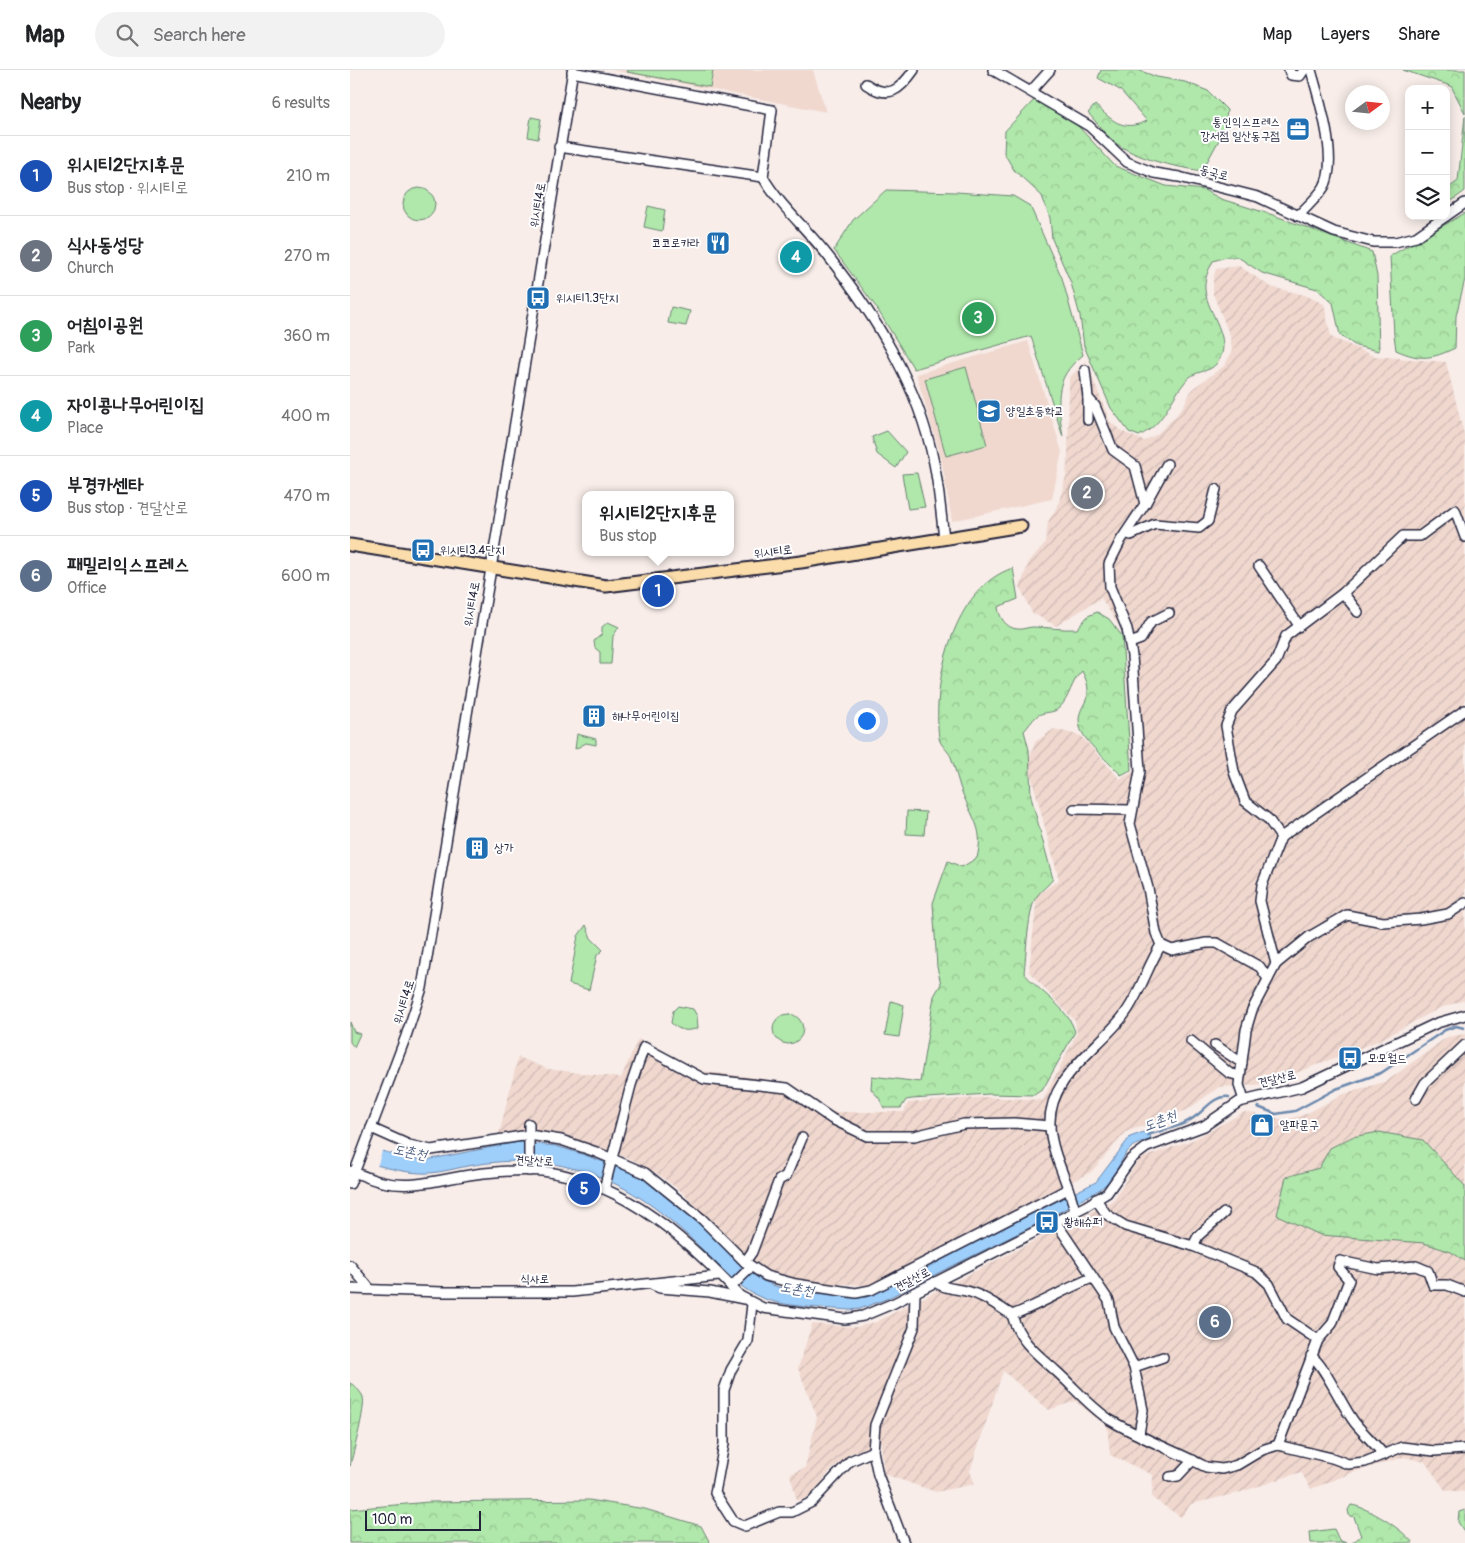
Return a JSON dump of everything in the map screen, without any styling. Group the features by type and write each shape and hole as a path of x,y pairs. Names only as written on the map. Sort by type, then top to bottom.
{"main road":[{"name":"위시티로","path":"350,545 606,586 801,562 1022,526"}],"street":[{"path":"866,84 876,91 895,92 902,88 914,70"},
{"name":"동국로","path":"993,70 1089,126 1127,162 1154,173 1179,176 1258,197 1334,232 1373,242 1394,242 1416,237 1440,220"},
{"path":"1031,91 1050,70"},
{"path":"1288,70 1291,75 1296,77 1300,76 1304,70"},
{"path":"1298,216 1324,188 1328,175 1325,120 1311,70"},
{"path":"572,71 772,110 763,177"},
{"name":"위시티4로","path":"354,1169 370,1132 422,988 572,71"},
{"path":"559,148 763,177 829,257 890,346 906,378 924,425 934,464 944,538"},
{"name":"동국로","path":"1450,213 1465,203"},
{"path":"1085,370 1088,420"},
{"path":"1088,398 1095,406 1113,450 1135,466 1145,504"},
{"path":"1167,464 1109,564 1110,587 1127,629 1130,643 1140,771 1130,824 1148,888 1156,933 1161,945 1172,950 1206,943 1217,943 1260,967 1268,979"},
{"path":"1126,533 1131,535 1155,524 1199,528 1208,521 1216,489"},
{"path":"1281,837 1268,819 1245,800 1234,772 1226,726 1232,711 1276,661 1286,636 1298,624 1343,593 1404,536 1420,536 1455,510 1465,537"},
{"path":"1259,566 1298,624"},
{"path":"1343,593 1358,612"},
{"path":"1130,643 1141,639 1151,622 1169,613"},
{"path":"1276,964 1260,901 1262,885 1281,837 1465,710"},
{"path":"1074,809 1132,810"},
{"path":"1244,1100 1239,1084 1252,1010 1276,964 1309,937 1347,915 1383,922 1421,919 1448,914 1465,903"},
{"path":"1075,1209 1050,1126 1054,1101 1077,1063 1122,1018 1132,1004 1149,964 1161,945"},
{"name":"견달산로","path":"354,1169 382,1182 422,1184 483,1173 529,1169 549,1172 605,1187 659,1220 748,1302 763,1308 854,1318 873,1313 1107,1193 1131,1159 1139,1152 1196,1130 1244,1100 1302,1087 1437,1023 1465,1014"},
{"path":"1191,1041 1229,1072 1240,1076"},
{"path":"1214,1045 1242,1063"},
{"path":"1416,1099 1425,1083 1465,1045"},
{"path":"605,1187 631,1085 644,1047 704,1079 786,1088 832,1120 867,1136 914,1136 964,1124 1014,1123 1050,1126"},
{"path":"529,1124 529,1169"},
{"path":"370,1132 431,1150 529,1138 561,1140 646,1173 702,1219 748,1266 766,1276 796,1284 856,1293 871,1290 1069,1191"},
{"path":"732,1286 748,1266 779,1180 786,1176 802,1138"},
{"path":"350,1184 354,1169"},
{"path":"1096,1199 1106,1214 1125,1226 1193,1246 1256,1272 1269,1284 1287,1320 1318,1340"},
{"path":"1193,1246 1198,1236 1224,1213"},
{"path":"1055,1221 1109,1301 1114,1327 1134,1367 1143,1410 1139,1434"},
{"path":"1278,1445 1311,1356 1318,1340 1332,1324 1349,1280 1338,1267 1340,1261 1378,1269 1416,1266 1428,1271 1433,1285 1447,1285 1465,1292"},
{"path":"350,1265 370,1289"},
{"name":"식사로","path":"350,1288 572,1292 720,1276"},
{"path":"1012,1315 1034,1307 1062,1290 1092,1278"},
{"path":"935,1282 947,1288 970,1292 990,1301 1012,1315 1016,1329 1036,1356 1056,1371 1092,1406 1111,1420 1206,1467 1222,1469 1237,1465 1262,1450 1278,1445 1332,1458 1348,1464 1364,1462 1402,1448 1434,1451 1465,1449"},
{"path":"651,1284 660,1288 710,1292 748,1302 748,1341 731,1370 724,1390 724,1444 714,1493 733,1522 745,1526 780,1512 792,1512 812,1502 850,1461 873,1451"},
{"path":"904,1543 878,1476 873,1451 875,1426 914,1328 915,1292"},
{"path":"1311,1356 1318,1361 1355,1423 1384,1455"},
{"path":"1134,1367 1163,1357"},
{"path":"1170,1478 1178,1476 1193,1460"}],"shaded area":[{"path":"612,70 813,70 826,112"},
{"path":"1239,266 1271,287 1305,295 1324,304 1331,337 1374,356 1446,362 1465,438 1465,1000 1440,1008 1378,1041 1265,1085 1219,1087 1187,1110 1126,1132 1091,1172 869,1285 819,1283 765,1273 747,1259 682,1192 658,1174 631,1159 561,1134 499,1134 518,1057 548,1069 621,1078 638,1039 702,1071 784,1082 832,1112 904,1112 908,1103 986,1097 1043,1100 1077,1033 1075,1021 1029,972 1037,895 1059,880 1028,764 1035,742 1054,729 1081,736 1120,779 1135,771 1125,635 1101,598 1056,626 1032,613 1020,587 1029,562 1045,543 1048,522 1058,505 1066,476 1069,378 1086,361 1110,422 1123,432 1144,441 1157,434 1174,418 1184,405 1192,389 1224,366 1232,352 1230,336 1213,294 1213,279 1216,269"},
{"name":"양일초등학교","path":"1028,341 1062,452 1052,499 952,521 941,457 916,374"},
{"path":"1465,1034 1465,1492 1445,1490 1425,1462 1404,1457 1354,1472 1311,1489 1301,1472 1238,1493 1191,1504 1181,1517 1152,1498 1153,1475 1110,1455 1107,1426 1075,1401 1049,1410 1003,1371 970,1471 975,1484 936,1492 884,1474 881,1442 851,1453 829,1472 811,1496 797,1501 790,1474 805,1468 817,1417 798,1368 812,1324 856,1327 876,1322 1114,1200 1135,1165 1142,1158 1195,1139 1244,1112 1286,1120 1306,1114 1341,1095 1387,1081 1447,1037"}],"green space":[{"path":"628,70 713,70 710,87 627,72"},
{"path":"1101,70 1138,70 1157,77 1185,82 1208,91 1227,110 1225,129 1202,171 1145,158 1110,139 1088,113 1095,105 1107,116 1124,125 1147,121 1120,90 1098,78"},
{"path":"1403,70 1465,70 1465,113 1451,86"},
{"path":"1035,99 1078,126 1115,166 1166,186 1204,190 1221,199 1273,215 1372,252 1377,276 1379,351 1356,346 1340,335 1333,303 1317,289 1262,273 1238,257 1226,257 1213,261 1206,279 1205,290 1222,336 1222,354 1217,363 1210,369 1189,378 1160,419 1148,431 1139,436 1129,432 1111,408 1084,346 1080,316 1071,283 1052,239 1050,218 1042,196 1014,170 1004,153 1005,131"},
{"path":"1465,116 1465,191 1450,202 1450,187 1458,181"},
{"path":"531,117 541,119 538,139 528,137"},
{"path":"419,188 430,193 435,204 430,215 419,220 408,215 403,204 408,193"},
{"path":"886,190 1013,196 1030,206 1062,278 1083,355 1066,373 1062,383 1059,402 1063,437 1031,336 914,369 876,307 834,250 853,220"},
{"path":"648,206 665,210 662,231 644,227"},
{"path":"1465,213 1465,279 1456,316 1455,348 1426,357 1413,356 1396,350 1390,256"},
{"path":"671,307 690,311 686,326 668,323"},
{"path":"966,367 987,445 946,456 925,379"},
{"path":"887,431 906,452 896,468 877,454 872,437"},
{"path":"917,473 925,507 908,509 902,474"},
{"path":"1013,568 1018,599 998,607 1000,615 1010,627 1019,629 1033,627 1077,629 1088,616 1097,612 1109,619 1122,636 1131,770 1121,775 1082,733 1079,719 1088,690 1082,671 1075,680 1063,704 1054,711 1037,716 1024,731 1029,750 1031,797 1053,879 1039,894 1031,910 1024,973 1060,1008 1075,1032 1043,1089 1034,1095 989,1094 912,1099 906,1100 901,1108 884,1108 879,1098 871,1089 872,1076 920,1082 934,996 941,984 937,967 933,903 948,861 962,867 977,858 979,848 977,826 962,792 951,757 939,738 939,690 944,665 951,639 961,615 975,595 992,578"},
{"path":"608,622 619,627 613,636 611,664 600,664 600,652 595,648 594,641 602,634 602,627"},
{"path":"577,734 596,739 596,745 586,743 575,749"},
{"path":"907,811 926,812 924,835 906,834"},
{"path":"586,925 591,938 603,950 597,955 589,990 569,984 578,936"},
{"path":"891,1001 904,1005 899,1037 885,1035"},
{"path":"678,1006 693,1009 697,1016 698,1028 684,1030 677,1028 671,1023 673,1011"},
{"path":"788,1014 799,1018 803,1029 799,1040 788,1044 777,1040 773,1029 777,1018"},
{"path":"350,1022 354,1032 360,1034 354,1047 350,1042"},
{"path":"1379,1132 1423,1140 1465,1186 1465,1261 1451,1252 1424,1243 1320,1235 1277,1215 1286,1177 1319,1168 1330,1148 1352,1137"},
{"path":"350,1383 361,1393 363,1403 350,1466"},
{"path":"589,1500 645,1509 701,1526 710,1543 350,1543 350,1509 429,1502"},
{"path":"1351,1505 1366,1510 1384,1520 1401,1531 1413,1543 1352,1543 1361,1536 1354,1517 1349,1515 1348,1510"},
{"path":"1465,1510 1465,1533 1458,1522 1459,1512"},
{"path":"1334,1529 1339,1540 1346,1543 1311,1543 1310,1532"}],"water":[{"path":"1149,1130 1151,1139 1133,1146 1126,1153 1111,1180 1099,1190 1047,1219 886,1299 860,1309 849,1310 779,1303 752,1293 731,1277 680,1228 654,1207 626,1189 594,1175 547,1163 516,1161 485,1163 432,1173 412,1172 357,1160 350,1143 409,1158 426,1160 518,1142 556,1146 641,1176 699,1223 749,1272 763,1281 778,1287 815,1294 829,1293 853,1297 872,1293 1096,1182 1130,1137"}],"pier":[{"path":"350,1140 383,1148 377,1167 350,1160"}],"waterway":[{"name":"도촌천","path":"1258,1107 1276,1114 1295,1111 1336,1089 1381,1073 1445,1030 1456,1026 1464,1028"},
{"name":"도촌천","path":"1148,1135 1185,1123 1215,1100 1229,1097"}],"place":[{"name":"통인익스프레스 강서점 일산동구점","path":"1298,129"},
{"name":"코코로카라","path":"718,243"},
{"name":"자이콩나무어린이집","path":"796,257"},
{"name":"위시티1.3단지","path":"538,298"},
{"name":"어침이공원","path":"978,318"},
{"name":"양일초등학교","path":"989,411"},
{"name":"식사동성당","path":"1087,493"},
{"name":"위시티3.4단지","path":"423,550"},
{"name":"위시티2단지후문","path":"658,591"},
{"name":"해나무어린이집","path":"594,716"},
{"name":"상가","path":"477,848"},
{"name":"모모월드","path":"1350,1058"},
{"name":"알파문구","path":"1262,1125"},
{"name":"부경카센타","path":"584,1189"},
{"name":"황해슈퍼","path":"1047,1222"},
{"name":"패밀리익스프레스","path":"1215,1322"}]}
